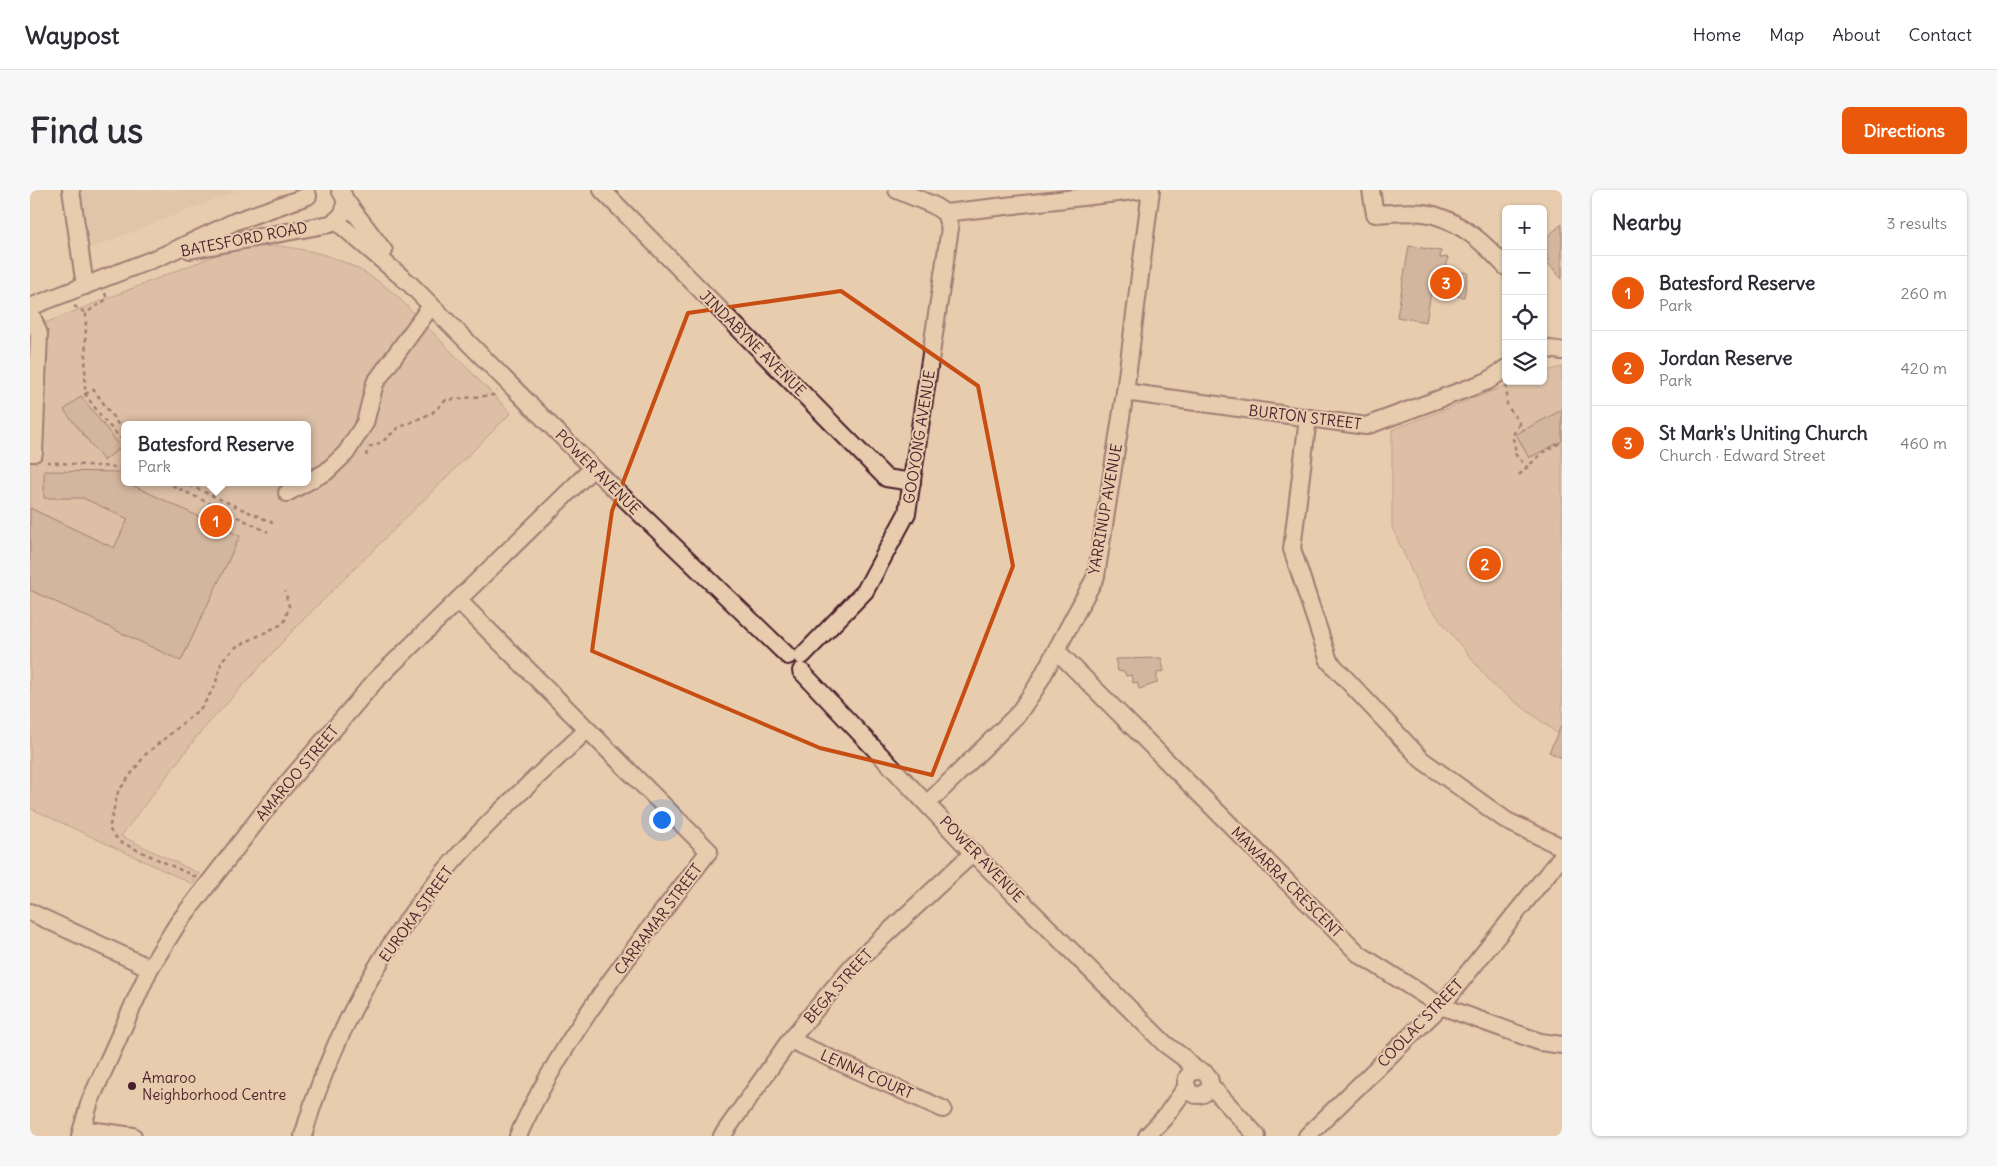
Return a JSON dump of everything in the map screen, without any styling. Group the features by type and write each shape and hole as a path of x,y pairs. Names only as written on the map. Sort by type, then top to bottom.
{"street":[{"path":"71,190 85,286"},
{"name":"JINDABYNE AVENUE","path":"602,190 886,478 912,482"},
{"path":"897,190 933,205 945,213 1143,190"},
{"name":"YARRINUP AVENUE","path":"928,803 1018,714 1056,651 1096,576 1125,392 1152,190"},
{"path":"1371,190 1375,214 1433,215 1464,229 1488,247 1502,263"},
{"name":"BATESFORD ROAD","path":"30,307 164,255 236,221 309,193"},
{"name":"POWER AVENUE","path":"309,193 306,208 312,219 330,223 411,284"},
{"path":"330,223 345,209 343,196"},
{"name":"POWER AVENUE","path":"343,196 411,284 432,306 593,468 797,661 973,853 1165,1044 1171,1057 1196,1085 1240,1119 1257,1136"},
{"name":"GOOYONG AVENUE","path":"797,661 865,591 907,513 950,228 945,213"},
{"name":"BATESFORD ROAD","path":"164,255 330,223"},
{"path":"311,480 326,472 346,453 361,444 375,383 432,306"},
{"path":"30,312 39,334 33,397 34,453 30,453"},
{"path":"1547,349 1562,351"},
{"name":"BURTON STREET","path":"1125,392 1366,426 1488,381 1502,371"},
{"path":"1308,418 1292,549 1329,661 1422,760 1507,821 1562,847"},
{"name":"AMAROO STREET","path":"81,1132 90,1101 150,968 178,923 277,795 375,681 593,468"},
{"path":"287,493 300,486"},
{"name":"CARRAMAR STREET","path":"458,600 709,851 585,1017 536,1097 518,1136"},
{"name":"MAWARRA CRESCENT","path":"1056,651 1359,954 1441,1006 1540,1042 1562,1045"},
{"name":"EUROKA STREET","path":"303,1136 316,1091 349,1018 385,953 436,882 503,809 587,730"},
{"name":"BEGA STREET","path":"722,1136 790,1040 853,965 973,853"},
{"name":"COOLAC STREET","path":"1307,1136 1441,1006 1562,856"},
{"path":"30,912 150,968"},
{"name":"LENNA COURT","path":"790,1040 943,1109"},
{"path":"1147,1136 1196,1085"},
{"path":"81,1132 133,1136"}],"path":[{"path":"101,280 106,299 86,313 85,394 104,420 121,439"},
{"path":"366,456 361,444 382,442 398,428 432,412 446,400 493,395 507,381"},
{"path":"1506,385 1507,405 1524,430"},
{"path":"85,394 94,390 121,428"},
{"path":"1519,424 1513,433 1514,448 1518,459 1528,467"},
{"path":"1519,476 1542,453 1562,442"},
{"path":"53,462 121,468"},
{"path":"173,486 268,532"},
{"path":"190,486 273,523"},
{"path":"203,502 207,494"},
{"path":"209,883 120,842 109,829 118,792 145,755 202,707 215,686 222,660 236,647 284,624 289,606 285,591"}],"highlighted area":[{"path":"841,291 978,386 1013,566 932,775 820,748 592,651 612,511 688,313"}],"shaded area":[{"path":"81,190 240,190 91,248"},
{"path":"279,246 328,256 356,268 397,296 511,413 295,628 199,734 121,836 200,874 193,884 30,808 30,329 224,252 252,247"},
{"path":"1562,367 1562,737 1492,684 1425,601 1392,527 1392,430 1508,385 1547,385 1547,371"}],"building":[{"path":"1562,224 1562,279 1547,262 1550,259 1547,256 1547,237"},
{"path":"1409,246 1441,251 1440,258 1448,257 1446,269 1468,273 1464,297 1431,292 1426,322 1397,317"},
{"path":"81,396 121,447 104,461 64,410"},
{"path":"1562,410 1562,441 1529,458 1516,434"},
{"path":"44,471 121,472 121,486 134,486 240,536 181,661 30,590 30,508 114,548 128,519 83,498 44,498"},
{"path":"1161,658 1164,671 1157,673 1157,683 1139,689 1137,682 1133,683 1131,675 1126,676 1125,672 1118,671 1115,659"},
{"path":"1562,724 1562,758 1549,752"}],"place":[{"name":"St Mark's Uniting Church","path":"1446,283"},
{"name":"Batesford Reserve","path":"216,521"},
{"name":"Jordan Reserve","path":"1485,564"},
{"name":"Amaroo Neighborhood Centre","path":"132,1086"}]}
